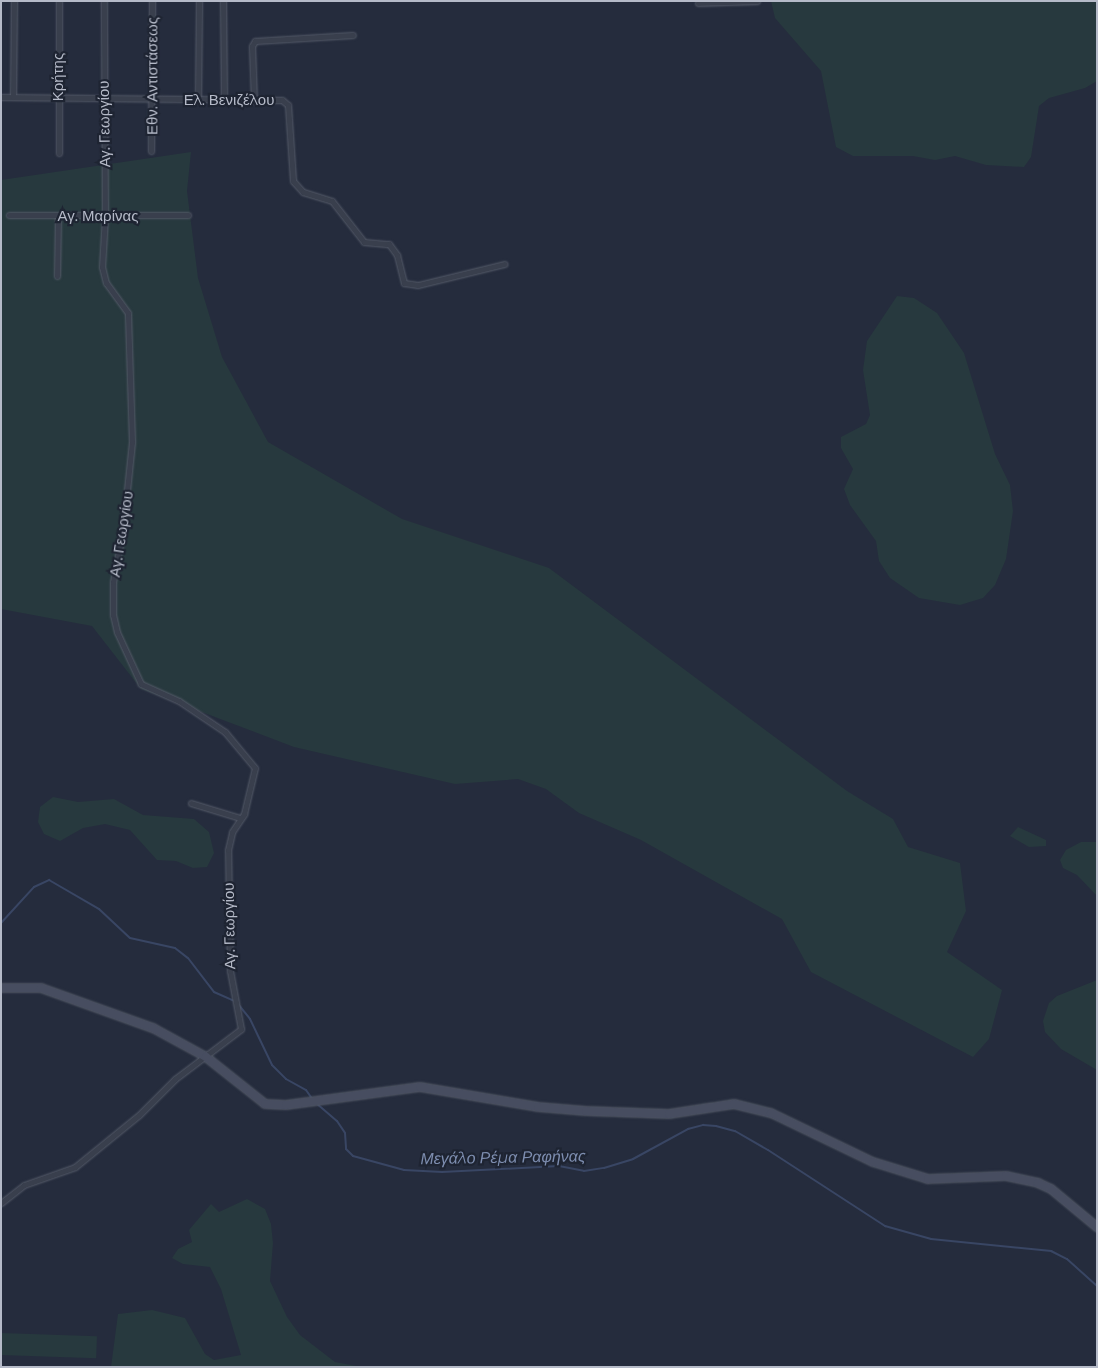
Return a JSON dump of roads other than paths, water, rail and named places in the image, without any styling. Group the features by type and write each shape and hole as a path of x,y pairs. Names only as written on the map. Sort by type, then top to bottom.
{"street":[{"path":"13,97 14,1"},
{"name":"Κρήτης","path":"59,1 59,153"},
{"name":"Αγ. Γεωργίου","path":"104,1 105,217 102,273 128,314 131,420 131,469 113,582 113,615 117,632 141,684 179,701 225,732 253,764 256,775 240,818 232,832 228,850 227,910 230,972 238,1002 241,1029 206,1057"},
{"name":"Εθν. Αντιστάσεως","path":"151,151 152,1"},
{"path":"198,100 199,1"},
{"path":"223,1 224,101"},
{"path":"698,4 757,1"},
{"path":"254,101 252,46 255,41 353,35"},
{"name":"Ελ. Βενιζέλου","path":"1,97 286,102 293,181 303,192 332,201 364,242 390,244 397,255 404,283 418,285 504,264"},
{"name":"Αγ. Μαρίνας","path":"9,215 105,217 188,215"},
{"path":"58,216 58,276"},
{"path":"191,803 240,818"},
{"path":"1,988 31,986 153,1028 206,1057 265,1104 286,1104 320,1098 420,1088 538,1107 586,1111 669,1114 734,1104 771,1113 874,1162 928,1179 1006,1176 1038,1184 1051,1190 1097,1227"},
{"path":"1,1203 24,1185 75,1167 139,1115 175,1079 206,1057"}],"waterway":[{"name":"Μεγάλο Ρέμα Ραφήνας","path":"1,923 34,887 49,880 99,909 130,938 175,948 188,958 214,992 234,1001"},
{"name":"Μεγάλο Ρέμα Ραφήνας","path":"238,1004 250,1019 272,1065 286,1079 306,1090 313,1100"},
{"name":"Μεγάλο Ρέμα Ραφήνας","path":"316,1103 337,1121 345,1133 346,1149 353,1156 404,1170 442,1172 559,1166 584,1171 604,1168 633,1159 688,1129 703,1125 716,1126 735,1131 768,1150 885,1226 931,1239 1051,1251 1067,1259 1097,1286"}]}
